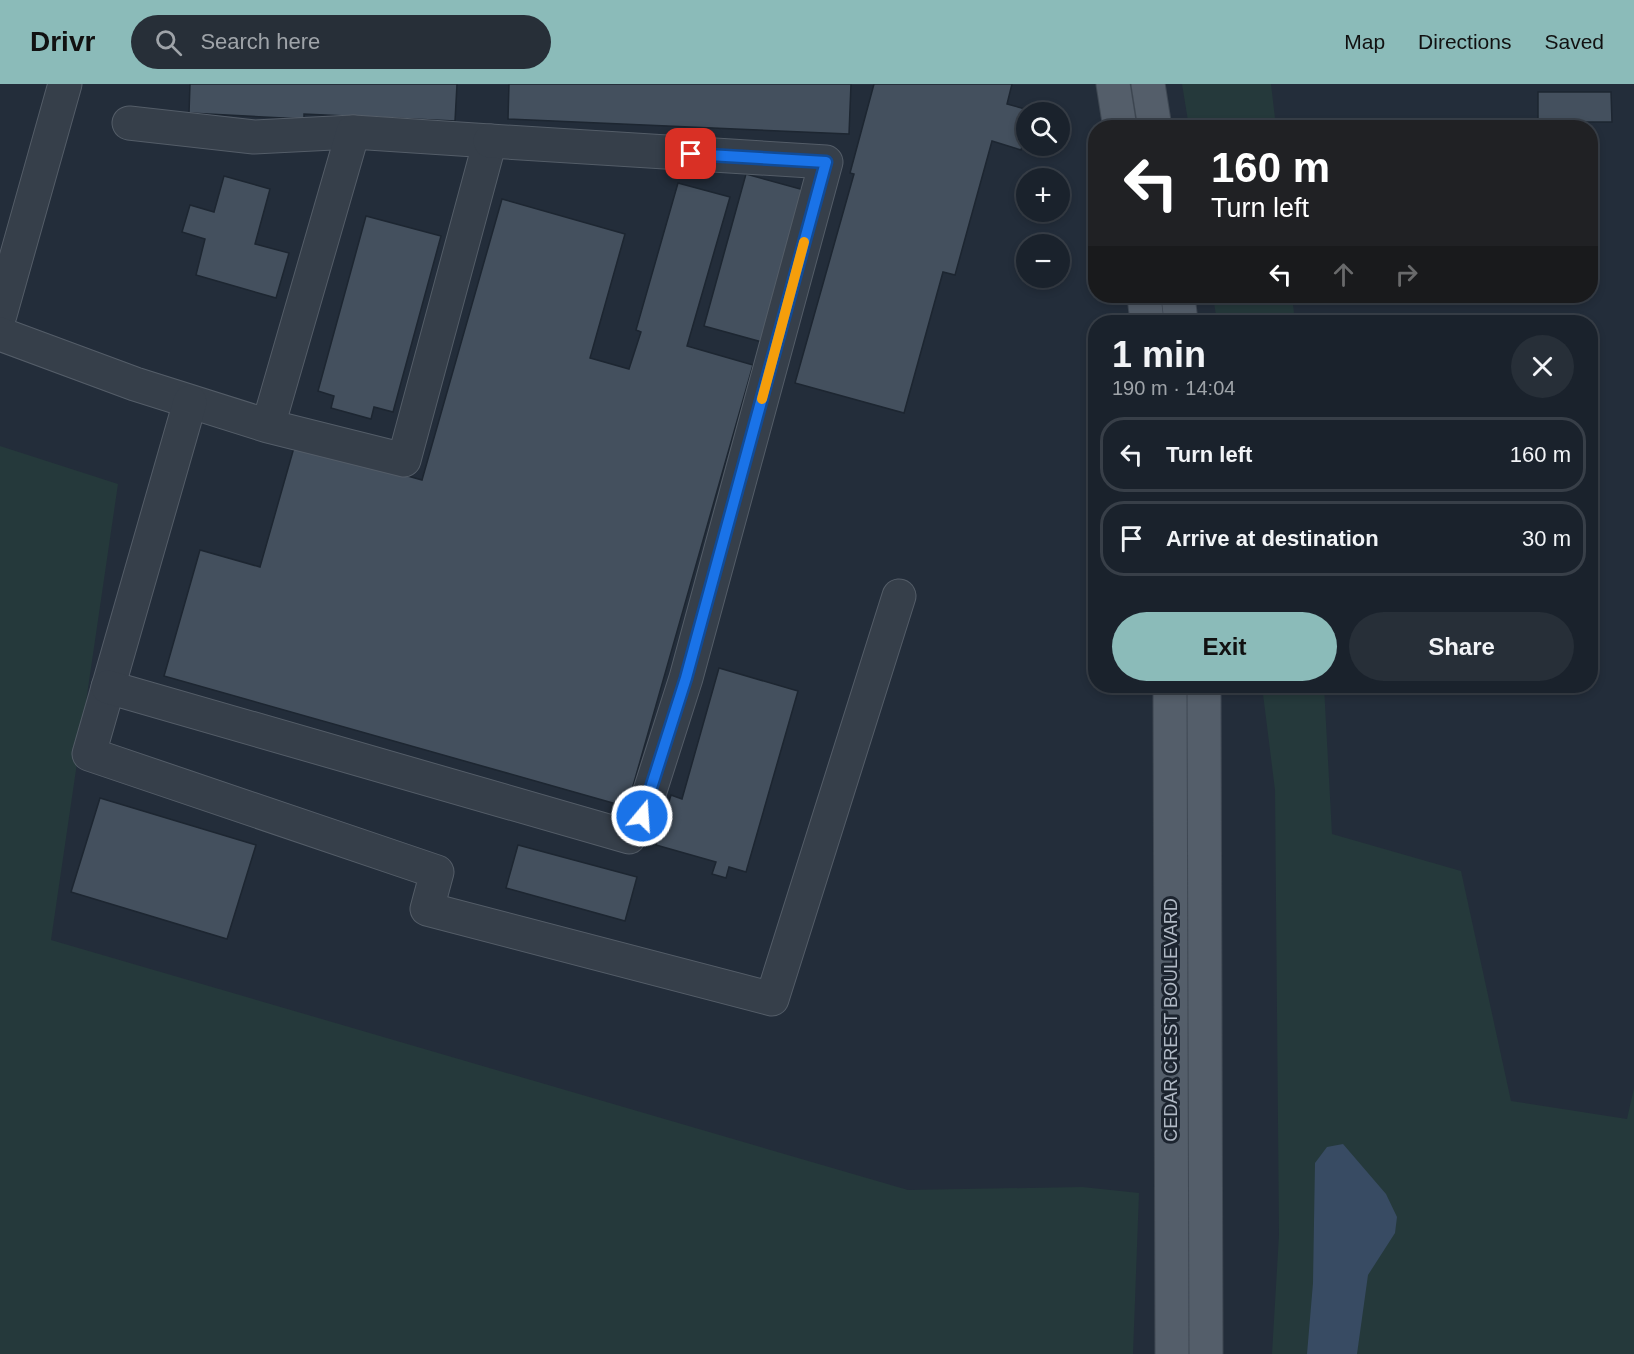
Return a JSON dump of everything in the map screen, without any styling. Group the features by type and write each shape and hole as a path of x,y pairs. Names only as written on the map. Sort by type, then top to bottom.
{"main road":[{"path":"1113,84 1119,120"},
{"path":"1148,84 1154,120"},
{"name":"CEDAR CREST BOULEVARD","path":"1170,693 1172,1354"},
{"name":"CEDAR CREST BOULEVARD","path":"1204,693 1206,1354"}],"street":[{"path":"0,315 64,84"},
{"path":"108,687 304,741 629,837 642,816 686,678 826,162 353,132 254,137 129,123"},
{"path":"268,426 353,132"},
{"path":"0,334 190,402 268,426 404,460 490,141"},
{"path":"190,402 88,753 437,872 427,909 772,999 899,596"}],"green space":[{"path":"1182,84 1271,84 1275,120 1188,120"},
{"path":"1214,303 1293,303 1294,315 1216,315"},
{"path":"0,446 118,484 51,940 908,1190 1082,1187 1139,1193 1133,1354 0,1354"},
{"path":"1263,693 1324,693 1332,834 1461,871 1511,1101 1627,1119 1634,1088 1634,1354 1272,1354 1279,1235 1275,790"}],"water":[{"path":"1343,1144 1386,1194 1397,1217 1395,1233 1368,1275 1357,1354 1307,1354 1313,1283 1315,1163 1327,1147"}],"building":[{"path":"190,84 457,84 455,121 304,114 304,119 189,113"},
{"path":"509,84 851,84 849,134 508,119"},
{"path":"874,84 1012,84 1007,104 1016,107 1016,148 992,141 955,275 943,272 904,413 795,383 854,174 850,173"},
{"path":"1538,92 1611,92 1612,122 1538,120"},
{"path":"746,174 804,190 762,342 704,326"},
{"path":"224,176 270,189 255,244 289,253 276,298 196,275 205,239 182,232 190,205 214,212"},
{"path":"678,183 730,197 687,346 753,365 627,807 164,676 200,550 260,567 295,444 422,480 502,199 625,234 590,358 629,369 641,332 636,330"},
{"path":"366,216 441,236 393,412 374,407 371,419 331,408 334,396 318,391"},
{"path":"719,668 798,691 746,872 729,867 726,878 712,874 716,862 656,845 671,795 682,799"},
{"path":"100,798 256,845 227,939 71,892"},
{"path":"518,845 637,877 625,921 506,888"}],"slow traffic":[{"path":"762,399 804,242"}],"route":[{"path":"642,816 686,678 826,162 691,154"}]}
